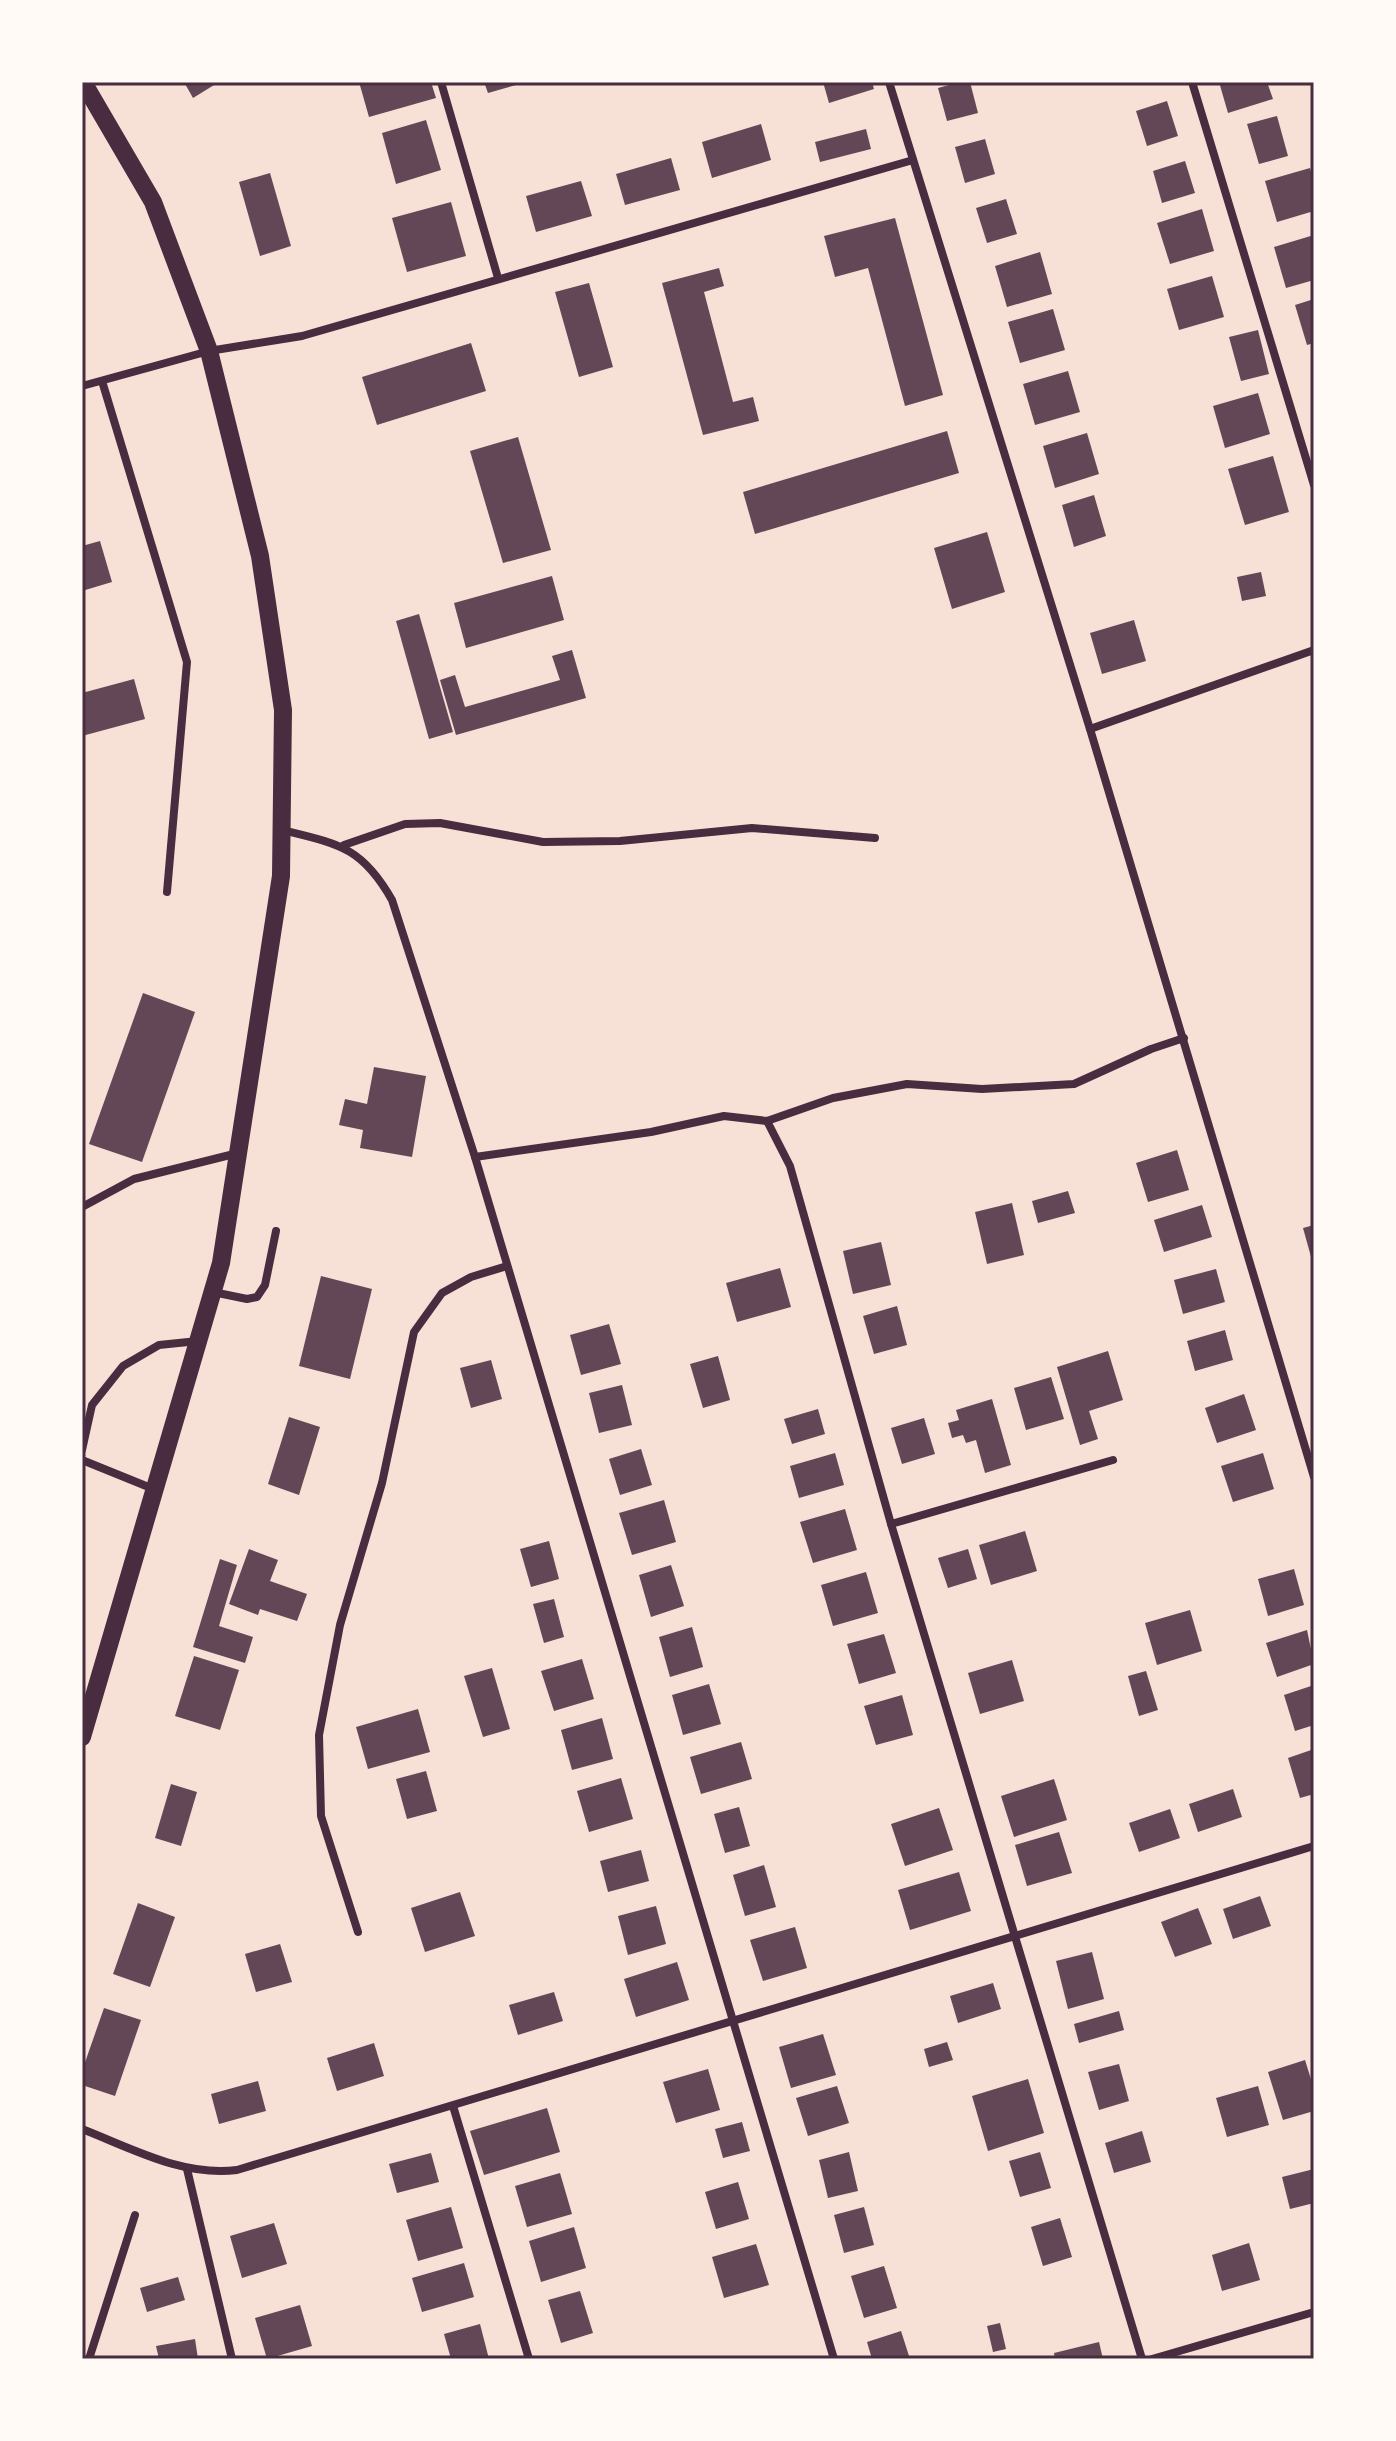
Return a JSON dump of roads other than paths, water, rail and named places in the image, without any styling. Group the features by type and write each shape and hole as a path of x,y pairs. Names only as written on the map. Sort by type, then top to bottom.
{"main road":[{"path":"82,1737 213,1292 239,1153 281,876 283,710 260,556 209,351 153,202 83,82"}],"street":[{"path":"441,82 498,278"},
{"path":"889,82 1090,729 1314,1477"},
{"path":"1192,82 1314,485"},
{"path":"82,386 209,351 302,336 913,160"},
{"path":"102,381 187,662 167,892"},
{"path":"1090,729 1314,650"},
{"path":"344,845 405,824 440,823 543,842 620,841 752,828 875,838"},
{"path":"282,830 344,845 370,866 392,900 475,1157 834,2359"},
{"path":"475,1157 651,1132 724,1116 767,1121 833,1098 907,1084 982,1089 1074,1084 1151,1049 1184,1038"},
{"path":"767,1121 790,1166 891,1524 1142,2359"},
{"path":"82,1207 134,1179 239,1153"},
{"path":"213,1292 247,1299 263,1291 276,1231"},
{"path":"358,1932 321,1816 319,1735 340,1625 382,1483 414,1332 442,1293 471,1277 507,1266"},
{"path":"82,1450 92,1405 123,1366 159,1345 199,1341"},
{"path":"82,1460 156,1490"},
{"path":"891,1524 1113,1460"},
{"path":"82,2129 187,2169 214,2173 237,2170 1314,1846"},
{"path":"453,2106 529,2359"},
{"path":"187,2169 232,2359"},
{"path":"89,2359 135,2215"},
{"path":"1152,2359 1314,2312"}]}
